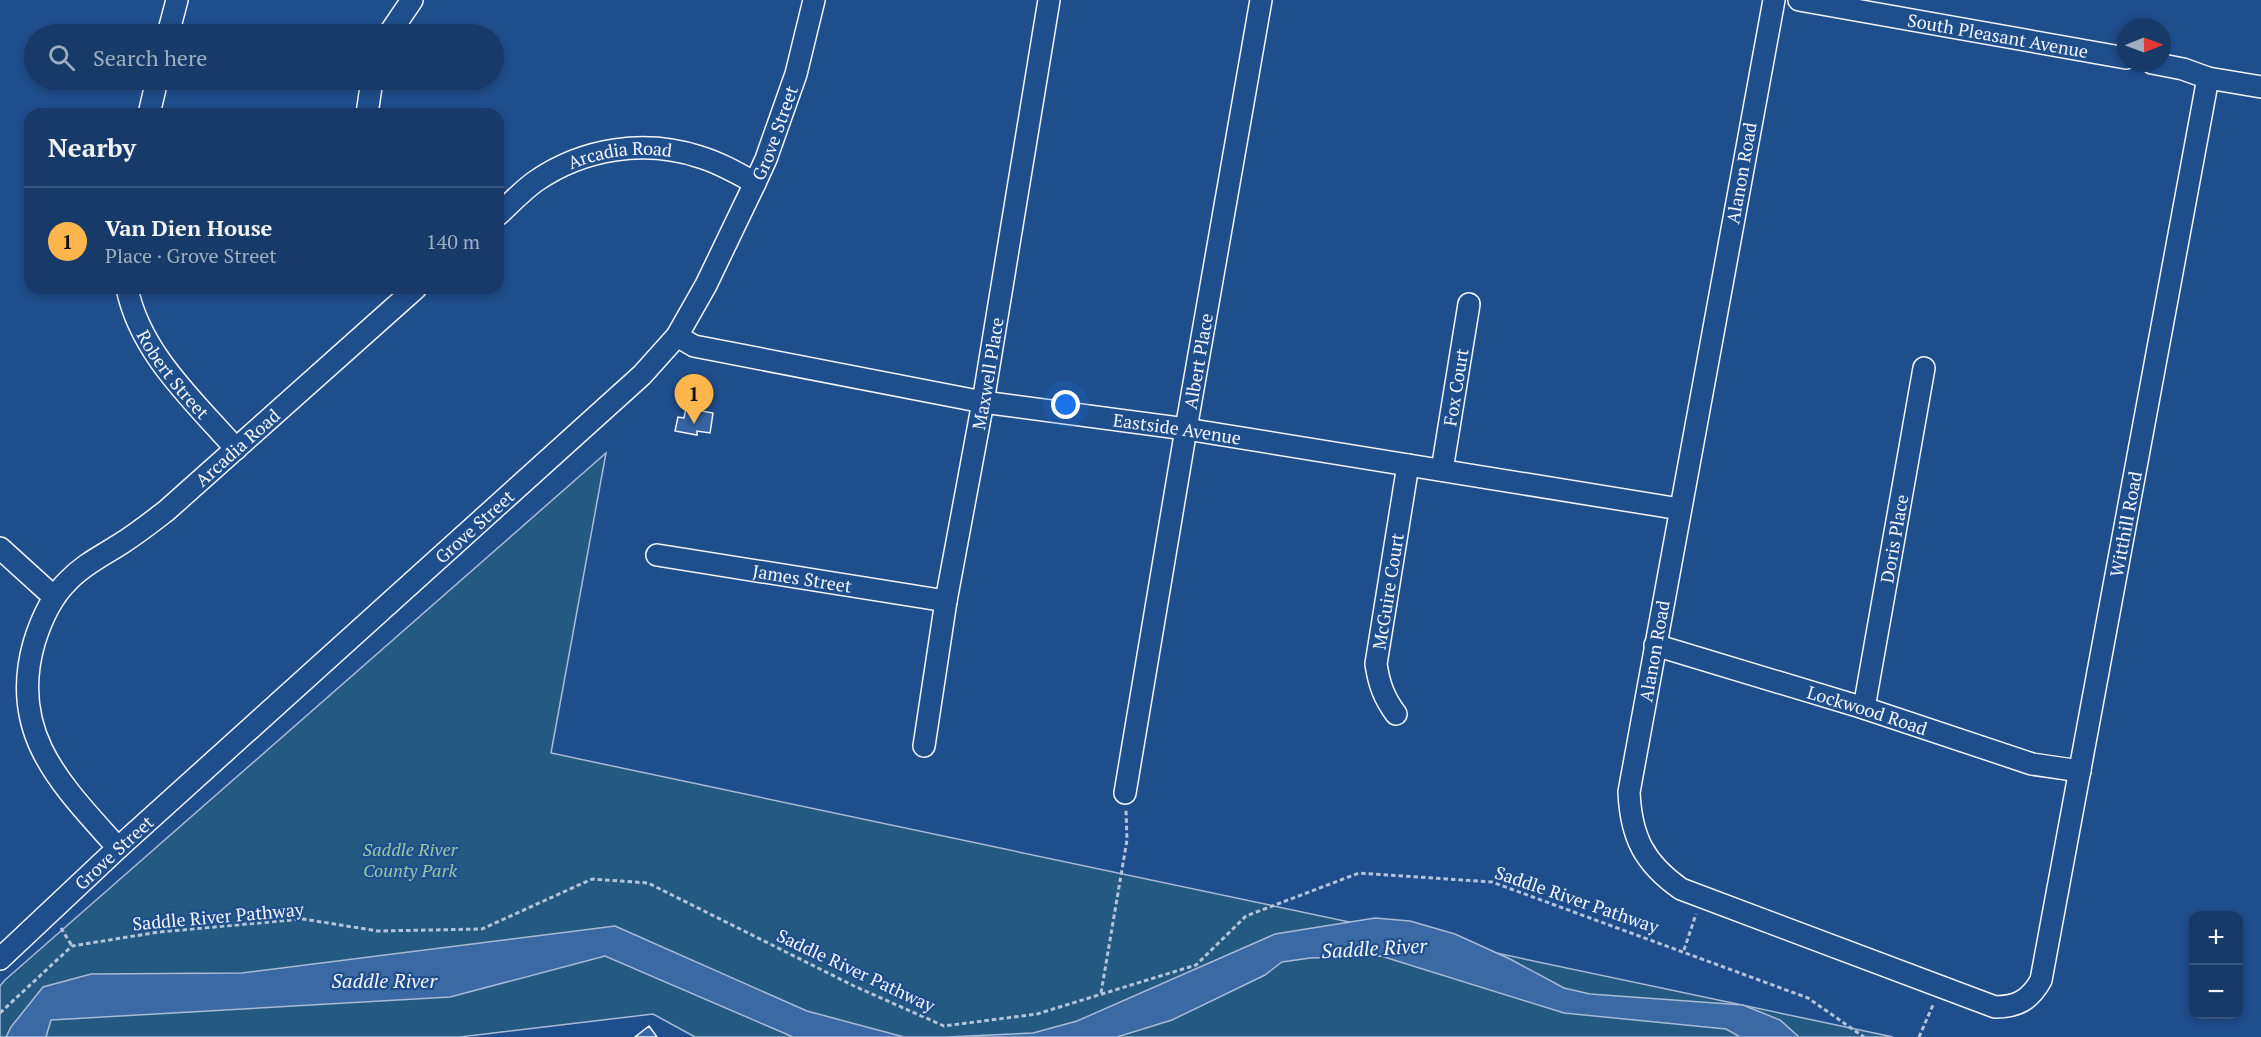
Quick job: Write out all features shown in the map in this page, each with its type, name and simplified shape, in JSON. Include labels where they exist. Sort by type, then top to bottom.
[{"type":"street","points":[[171,24],[177,0]]},
{"type":"street","points":[[396,24],[412,0]]},
{"type":"street","name":"Grove Street","points":[[0,959],[118,848],[633,382],[677,336],[706,285],[766,159],[796,74],[814,0]]},
{"type":"street","name":"Maxwell Place","points":[[924,746],[946,601],[983,402],[1049,0]]},
{"type":"street","name":"Albert Place","points":[[1125,794],[1260,0]]},
{"type":"street","name":"Alanon Road","points":[[1774,0],[1629,792],[1630,815],[1637,840],[1648,860],[1663,877],[1681,889],[1702,898],[1995,1007],[2009,1007],[2023,1003],[2034,993],[2043,972]]},
{"type":"street","name":"South Pleasant Avenue","points":[[1799,0],[2117,56]]},
{"type":"street","points":[[2171,67],[2208,78],[2261,87]]},
{"type":"street","name":"Witthill Road","points":[[2043,972],[2208,78]]},
{"type":"street","points":[[150,108],[155,90]]},
{"type":"street","points":[[368,108],[371,90]]},
{"type":"street","name":"Arcadia Road","points":[[504,210],[535,182],[560,166],[585,156],[614,149],[644,148],[699,156],[726,167],[755,183]]},
{"type":"street","name":"Robert Street","points":[[129,294],[138,322],[152,349],[168,371],[236,449]]},
{"type":"street","name":"Arcadia Road","points":[[118,848],[58,779],[45,758],[36,735],[27,686],[30,656],[39,627],[54,597],[82,568],[126,541],[166,511],[409,294]]},
{"type":"street","name":"Fox Court","points":[[1442,470],[1469,304]]},
{"type":"street","name":"Eastside Avenue","points":[[677,336],[694,346],[983,402],[1186,429],[1680,509]]},
{"type":"street","name":"Doris Place","points":[[1864,708],[1924,368]]},
{"type":"street","name":"McGuire Court","points":[[1396,714],[1382,691],[1376,664],[1408,465]]},
{"type":"street","points":[[0,548],[54,597]]},
{"type":"street","name":"James Street","points":[[657,555],[946,601]]},
{"type":"street","name":"Lockwood Road","points":[[1655,645],[1864,708],[2032,764],[2080,771]]},
{"type":"path","points":[[1101,994],[1127,840],[1125,794]]},
{"type":"path","name":"Saddle River Pathway","points":[[0,1013],[72,946],[159,932],[303,919],[378,931],[482,929],[592,879],[648,883],[854,986],[944,1026],[1037,1014],[1196,965],[1246,916],[1359,873],[1492,882],[1808,998],[1864,1037]]},
{"type":"path","points":[[1683,951],[1702,898]]},
{"type":"path","points":[[1919,1037],[1929,1018],[1940,986]]},
{"type":"green space","name":"Saddle River County Park","points":[[606,453],[551,753],[1893,1037],[695,1037],[653,1014],[460,1037],[0,1037],[0,986],[5,980]]},
{"type":"water","name":"Saddle River","points":[[1375,918],[1410,921],[1455,934],[1510,959],[1564,988],[1590,994],[1743,1005],[1780,1020],[1799,1037],[1740,1037],[1726,1029],[1564,1013],[1381,956],[1310,958],[1282,962],[1265,975],[1172,1020],[1117,1037],[947,1037],[1033,1033],[1077,1021],[1275,934]]},
{"type":"water","name":"Saddle River","points":[[615,926],[807,1011],[904,1037],[793,1037],[605,956],[450,997],[51,1020],[46,1037],[6,1037],[11,1027],[43,987],[91,974],[242,973]]},
{"type":"building","points":[[686,408],[713,413],[710,433],[697,431],[697,435],[675,431],[678,417],[684,418]]},
{"type":"building","points":[[649,1026],[657,1037],[635,1037]]},
{"type":"place","name":"Van Dien House","points":[[694,424]]}]
